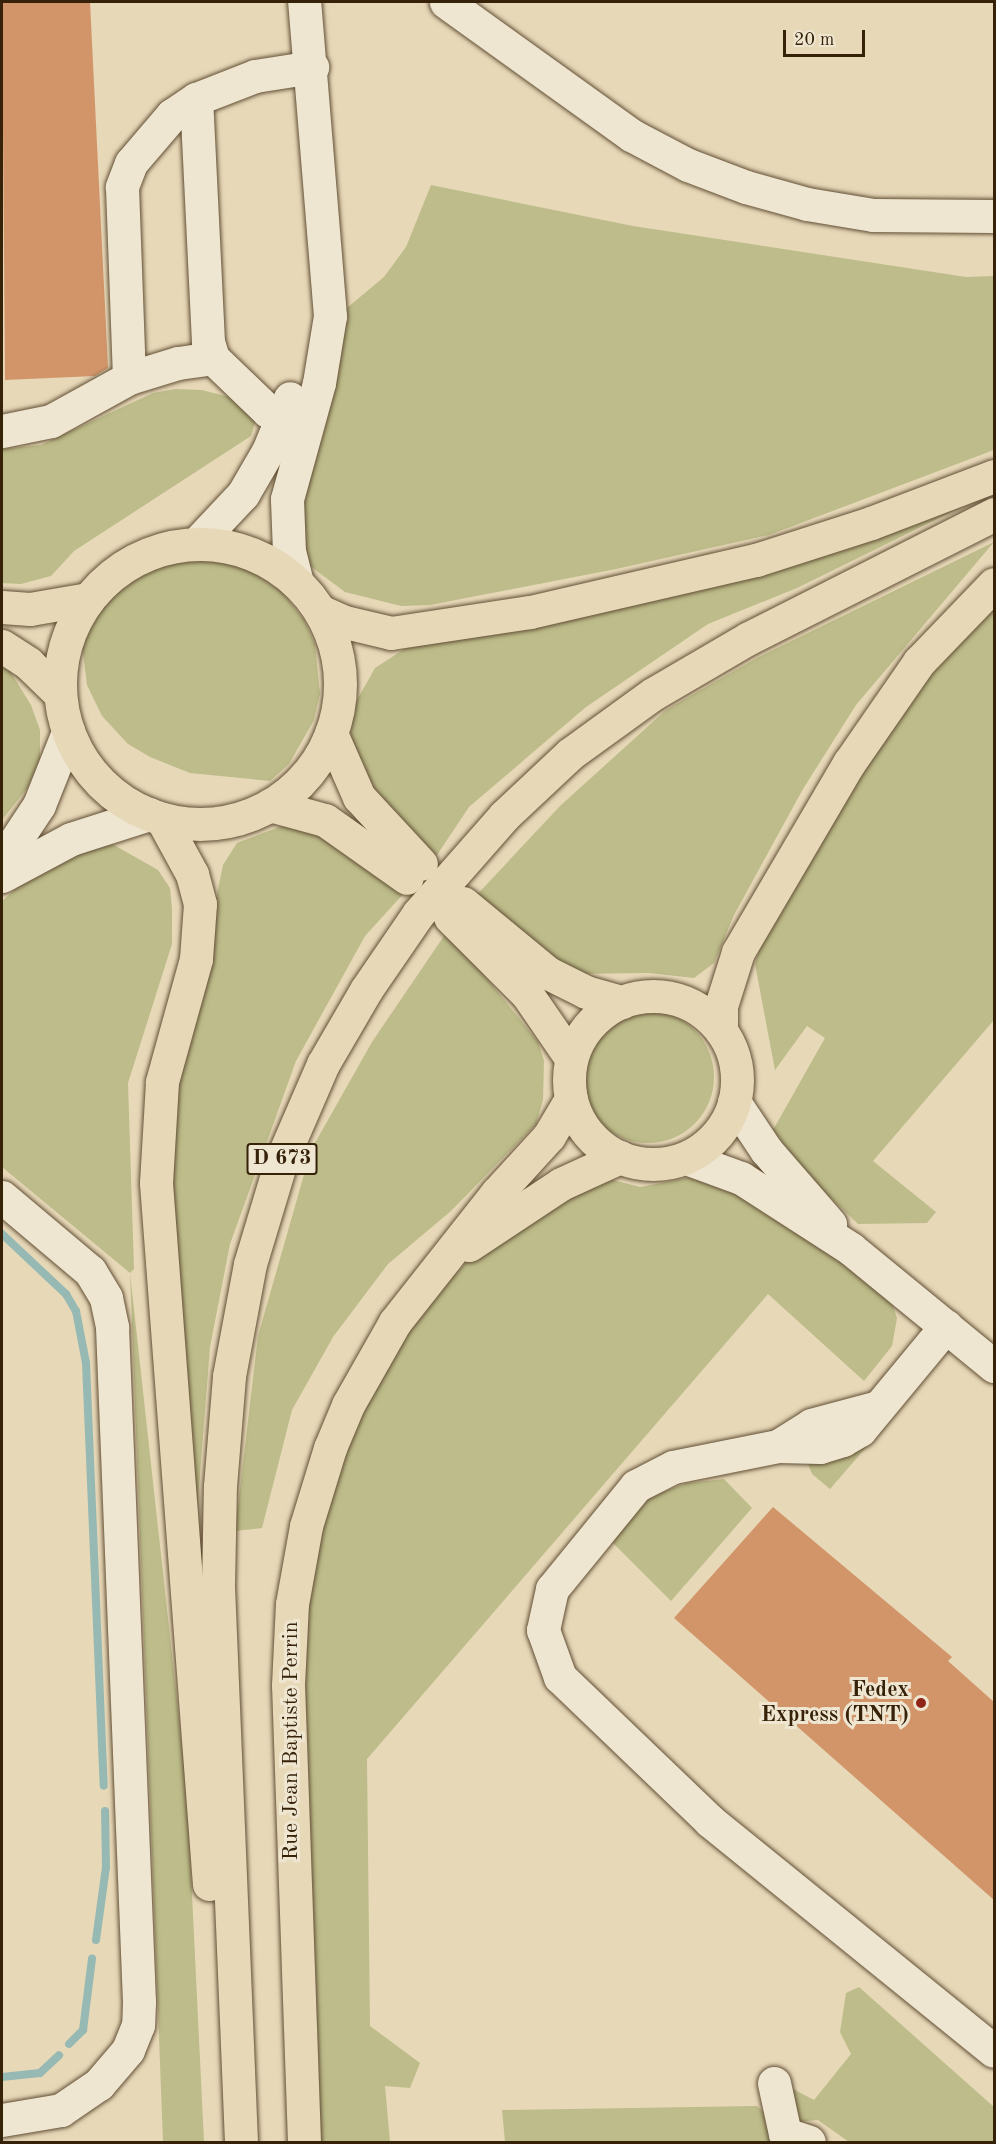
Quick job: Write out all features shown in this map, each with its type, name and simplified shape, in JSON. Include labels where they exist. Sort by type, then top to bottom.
[{"type":"main road","points":[[320,611],[345,622],[391,633],[530,612],[767,556],[871,524],[994,476]]},
{"type":"main road","name":"D 673","points":[[241,2142],[218,1586],[220,1486],[229,1376],[250,1264],[281,1161],[323,1064],[366,990],[418,914],[504,816],[570,754],[653,694],[749,638],[994,514]]},
{"type":"main road","points":[[196,544],[224,545],[251,553],[297,583],[320,611],[338,658],[338,709],[331,733],[307,774],[270,805],[218,823],[156,816],[123,801],[99,782],[81,758],[68,732],[59,693],[65,643],[88,599],[110,576],[135,559],[165,548],[196,544]]},
{"type":"main road","points":[[622,1002],[599,1015],[582,1034],[571,1058],[571,1099],[580,1124],[597,1143],[620,1157],[664,1164],[686,1158],[707,1144],[724,1125],[735,1102],[736,1068],[721,1030],[721,1006],[738,952],[849,763],[919,662],[994,584]]},
{"type":"main road","points":[[2,607],[30,609],[88,599]]},
{"type":"main road","points":[[2,646],[28,663],[59,693]]},
{"type":"main road","points":[[270,805],[325,820],[414,871],[359,797],[331,733]]},
{"type":"main road","points":[[156,816],[192,874],[200,904],[196,959],[162,1082],[156,1183],[216,1993],[241,2142]]},
{"type":"main road","points":[[571,1058],[527,994],[456,910],[548,973],[586,992],[622,1002],[666,997],[706,1014],[721,1030]]},
{"type":"main road","name":"Rue Jean Baptiste Perrin","points":[[304,2142],[288,1732],[292,1604],[315,1494],[348,1405],[395,1322],[497,1193],[549,1136],[571,1099]]},
{"type":"main road","name":"Rue Jean Baptiste Perrin","points":[[438,1268],[561,1184],[620,1157]]},
{"type":"street","points":[[297,583],[289,552],[287,499],[326,348],[330,316],[312,67],[304,2]]},
{"type":"street","points":[[446,2],[631,135],[688,165],[746,187],[862,213],[950,218],[994,216]]},
{"type":"street","points":[[129,378],[122,187],[131,163],[172,114],[196,99],[255,76],[312,67]]},
{"type":"street","points":[[196,99],[208,342],[213,358],[268,411],[284,418]]},
{"type":"street","points":[[196,544],[243,494],[284,418],[327,276]]},
{"type":"street","points":[[2,431],[51,421],[129,378],[178,363],[213,358]]},
{"type":"street","points":[[2,861],[39,805],[68,732]]},
{"type":"street","points":[[2,876],[71,839],[156,816]]},
{"type":"street","points":[[735,1102],[766,1150],[850,1249]]},
{"type":"street","points":[[686,1158],[741,1178],[850,1249],[994,1366]]},
{"type":"street","points":[[2,1197],[90,1271],[106,1298],[112,1327],[139,2002],[138,2025],[128,2050],[99,2085],[61,2110],[2,2120]]},
{"type":"street","points":[[946,1326],[874,1408],[860,1430],[843,1440],[820,1447],[778,1446],[673,1467],[636,1486],[552,1589],[544,1611],[547,1650],[560,1677],[710,1821],[994,2051]]},
{"type":"street","points":[[774,2083],[785,2134],[809,2142]]},
{"type":"shaded area","points":[[431,185],[633,226],[966,277],[994,276],[994,450],[769,535],[616,569],[430,605],[401,606],[345,592],[310,566],[301,533],[306,473],[341,358],[342,312],[384,277],[406,247]]},
{"type":"shaded area","points":[[175,389],[202,390],[260,405],[251,436],[74,551],[51,576],[21,584],[2,583],[2,449],[41,445],[153,393]]},
{"type":"shaded area","points":[[994,491],[797,588],[708,624],[586,707],[469,807],[433,861],[349,760],[353,707],[375,668],[406,648],[495,632]]},
{"type":"shaded area","points":[[994,542],[856,705],[803,789],[734,915],[714,963],[694,978],[649,973],[572,974],[473,899],[560,806],[666,710],[757,658]]},
{"type":"shaded area","points":[[180,559],[216,560],[251,571],[282,592],[304,620],[315,644],[320,694],[314,720],[289,764],[270,781],[190,773],[150,757],[128,744],[102,716],[87,685],[82,645],[91,618],[114,590],[144,570]]},
{"type":"shaded area","points":[[994,596],[994,1020],[873,1161],[936,1212],[927,1223],[858,1224],[806,1174],[773,1130],[825,1038],[807,1026],[775,1070],[755,964],[765,930],[866,753]]},
{"type":"shaded area","points":[[2,667],[10,671],[31,705],[40,730],[40,759],[28,787],[2,820]]},
{"type":"shaded area","points":[[290,823],[323,832],[406,891],[365,936],[296,1061],[230,1244],[210,1347],[196,1525],[187,1461],[169,1127],[223,865],[237,843]]},
{"type":"shaded area","points":[[88,845],[114,845],[158,870],[170,888],[172,944],[128,1083],[134,1269],[130,1273],[2,1167],[2,901],[29,877]]},
{"type":"shaded area","points":[[448,930],[538,1042],[544,1061],[543,1100],[536,1124],[451,1211],[388,1264],[333,1337],[292,1410],[262,1528],[235,1531],[258,1336],[311,1150],[372,1042]]},
{"type":"shaded area","points":[[648,1011],[673,1016],[695,1030],[709,1052],[714,1077],[709,1102],[695,1124],[673,1138],[648,1143],[623,1138],[601,1124],[587,1102],[582,1077],[587,1052],[601,1030],[623,1016]]},
{"type":"shaded area","points":[[693,1177],[741,1192],[890,1297],[897,1318],[892,1346],[864,1381],[768,1294],[367,1759],[370,2026],[420,2063],[410,2088],[385,2086],[390,2142],[317,2142],[300,1685],[307,1600],[327,1497],[371,1378],[423,1307],[480,1249],[529,1216],[609,1179],[640,1187]]},
{"type":"shaded area","points":[[130,1273],[187,1791],[204,2142],[163,2142]]},
{"type":"shaded area","points":[[869,1444],[830,1489],[812,1474],[808,1464]]},
{"type":"shaded area","points":[[724,1479],[752,1508],[671,1601],[611,1541],[651,1496],[688,1483]]},
{"type":"shaded area","points":[[859,1987],[994,2107],[994,2142],[849,2142],[818,2120],[796,2122],[791,2088],[814,2100],[851,2054],[840,2032],[846,1993]]},
{"type":"shaded area","points":[[757,2106],[767,2115],[775,2142],[505,2142],[502,2110]]},
{"type":"building","points":[[2,2],[90,2],[108,368],[95,376],[5,380]]},
{"type":"building","points":[[773,1507],[952,1657],[948,1661],[994,1702],[994,1900],[674,1618]]},
{"type":"waterway","points":[[2,1234],[66,1294],[76,1311],[86,1363],[104,1786]]},
{"type":"waterway","points":[[96,1940],[106,1867],[105,1811]]},
{"type":"waterway","points":[[69,2044],[83,2030],[92,1959]]},
{"type":"waterway","points":[[2,2077],[40,2073],[59,2055]]},
{"type":"place","name":"Fedex Express (TNT)","points":[[921,1703]]}]
